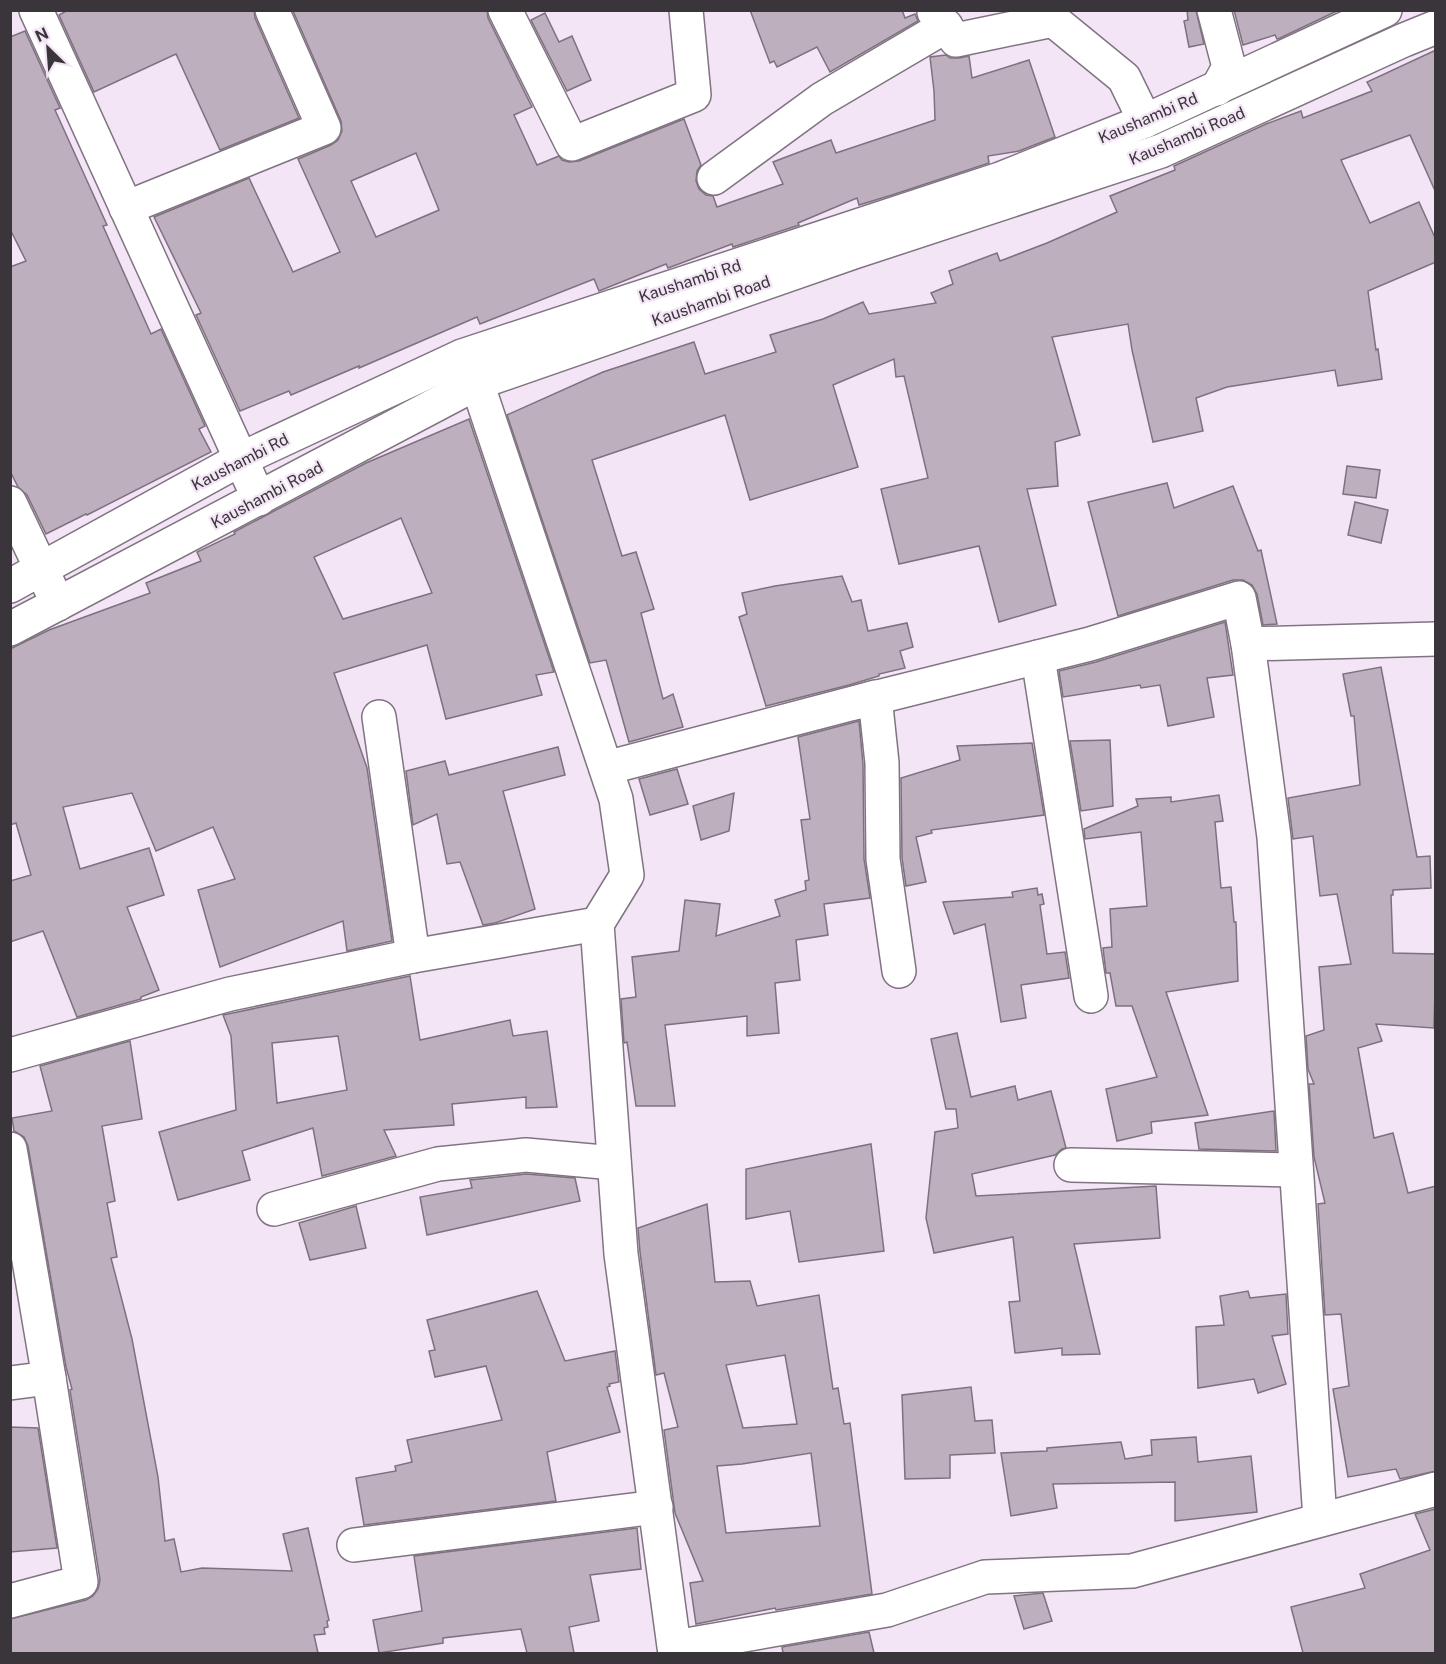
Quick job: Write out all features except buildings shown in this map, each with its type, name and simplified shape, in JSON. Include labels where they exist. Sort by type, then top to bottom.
[{"type":"street","points":[[36,10],[259,500]]},
{"type":"street","points":[[126,208],[324,129],[272,10]]},
{"type":"street","points":[[505,10],[572,144],[694,95],[686,10]]},
{"type":"street","points":[[1214,10],[1229,67],[1217,89]]},
{"type":"street","name":"Kaushambi Rd","points":[[10,586],[241,459],[462,356],[1000,179],[1146,121],[1385,10]]},
{"type":"street","points":[[714,178],[939,18],[956,40],[1053,20],[1124,78],[1146,121]]},
{"type":"street","name":"Kaushambi Road","points":[[10,630],[477,383],[843,256],[1161,151],[1436,27]]},
{"type":"street","points":[[477,383],[616,799],[627,874],[597,924],[621,1254],[675,1650],[887,1610],[985,1577],[1132,1571],[1436,1489]]},
{"type":"street","points":[[10,503],[58,604]]},
{"type":"street","points":[[606,768],[1090,644],[1239,598],[1248,644],[1274,837],[1320,1520]]},
{"type":"street","points":[[1248,644],[1436,639]]},
{"type":"street","points":[[1038,657],[1091,996]]},
{"type":"street","points":[[846,705],[875,697],[882,764],[883,859],[898,971]]},
{"type":"street","points":[[379,717],[413,956]]},
{"type":"street","points":[[10,1054],[230,994],[413,956],[597,924]]},
{"type":"street","points":[[10,1149],[15,1204],[49,1378],[81,1582],[10,1601]]},
{"type":"street","points":[[274,1209],[438,1164],[526,1155],[614,1163]]},
{"type":"street","points":[[1071,1165],[1296,1170]]},
{"type":"street","points":[[10,1383],[49,1378]]},
{"type":"street","points":[[354,1545],[656,1507]]}]
